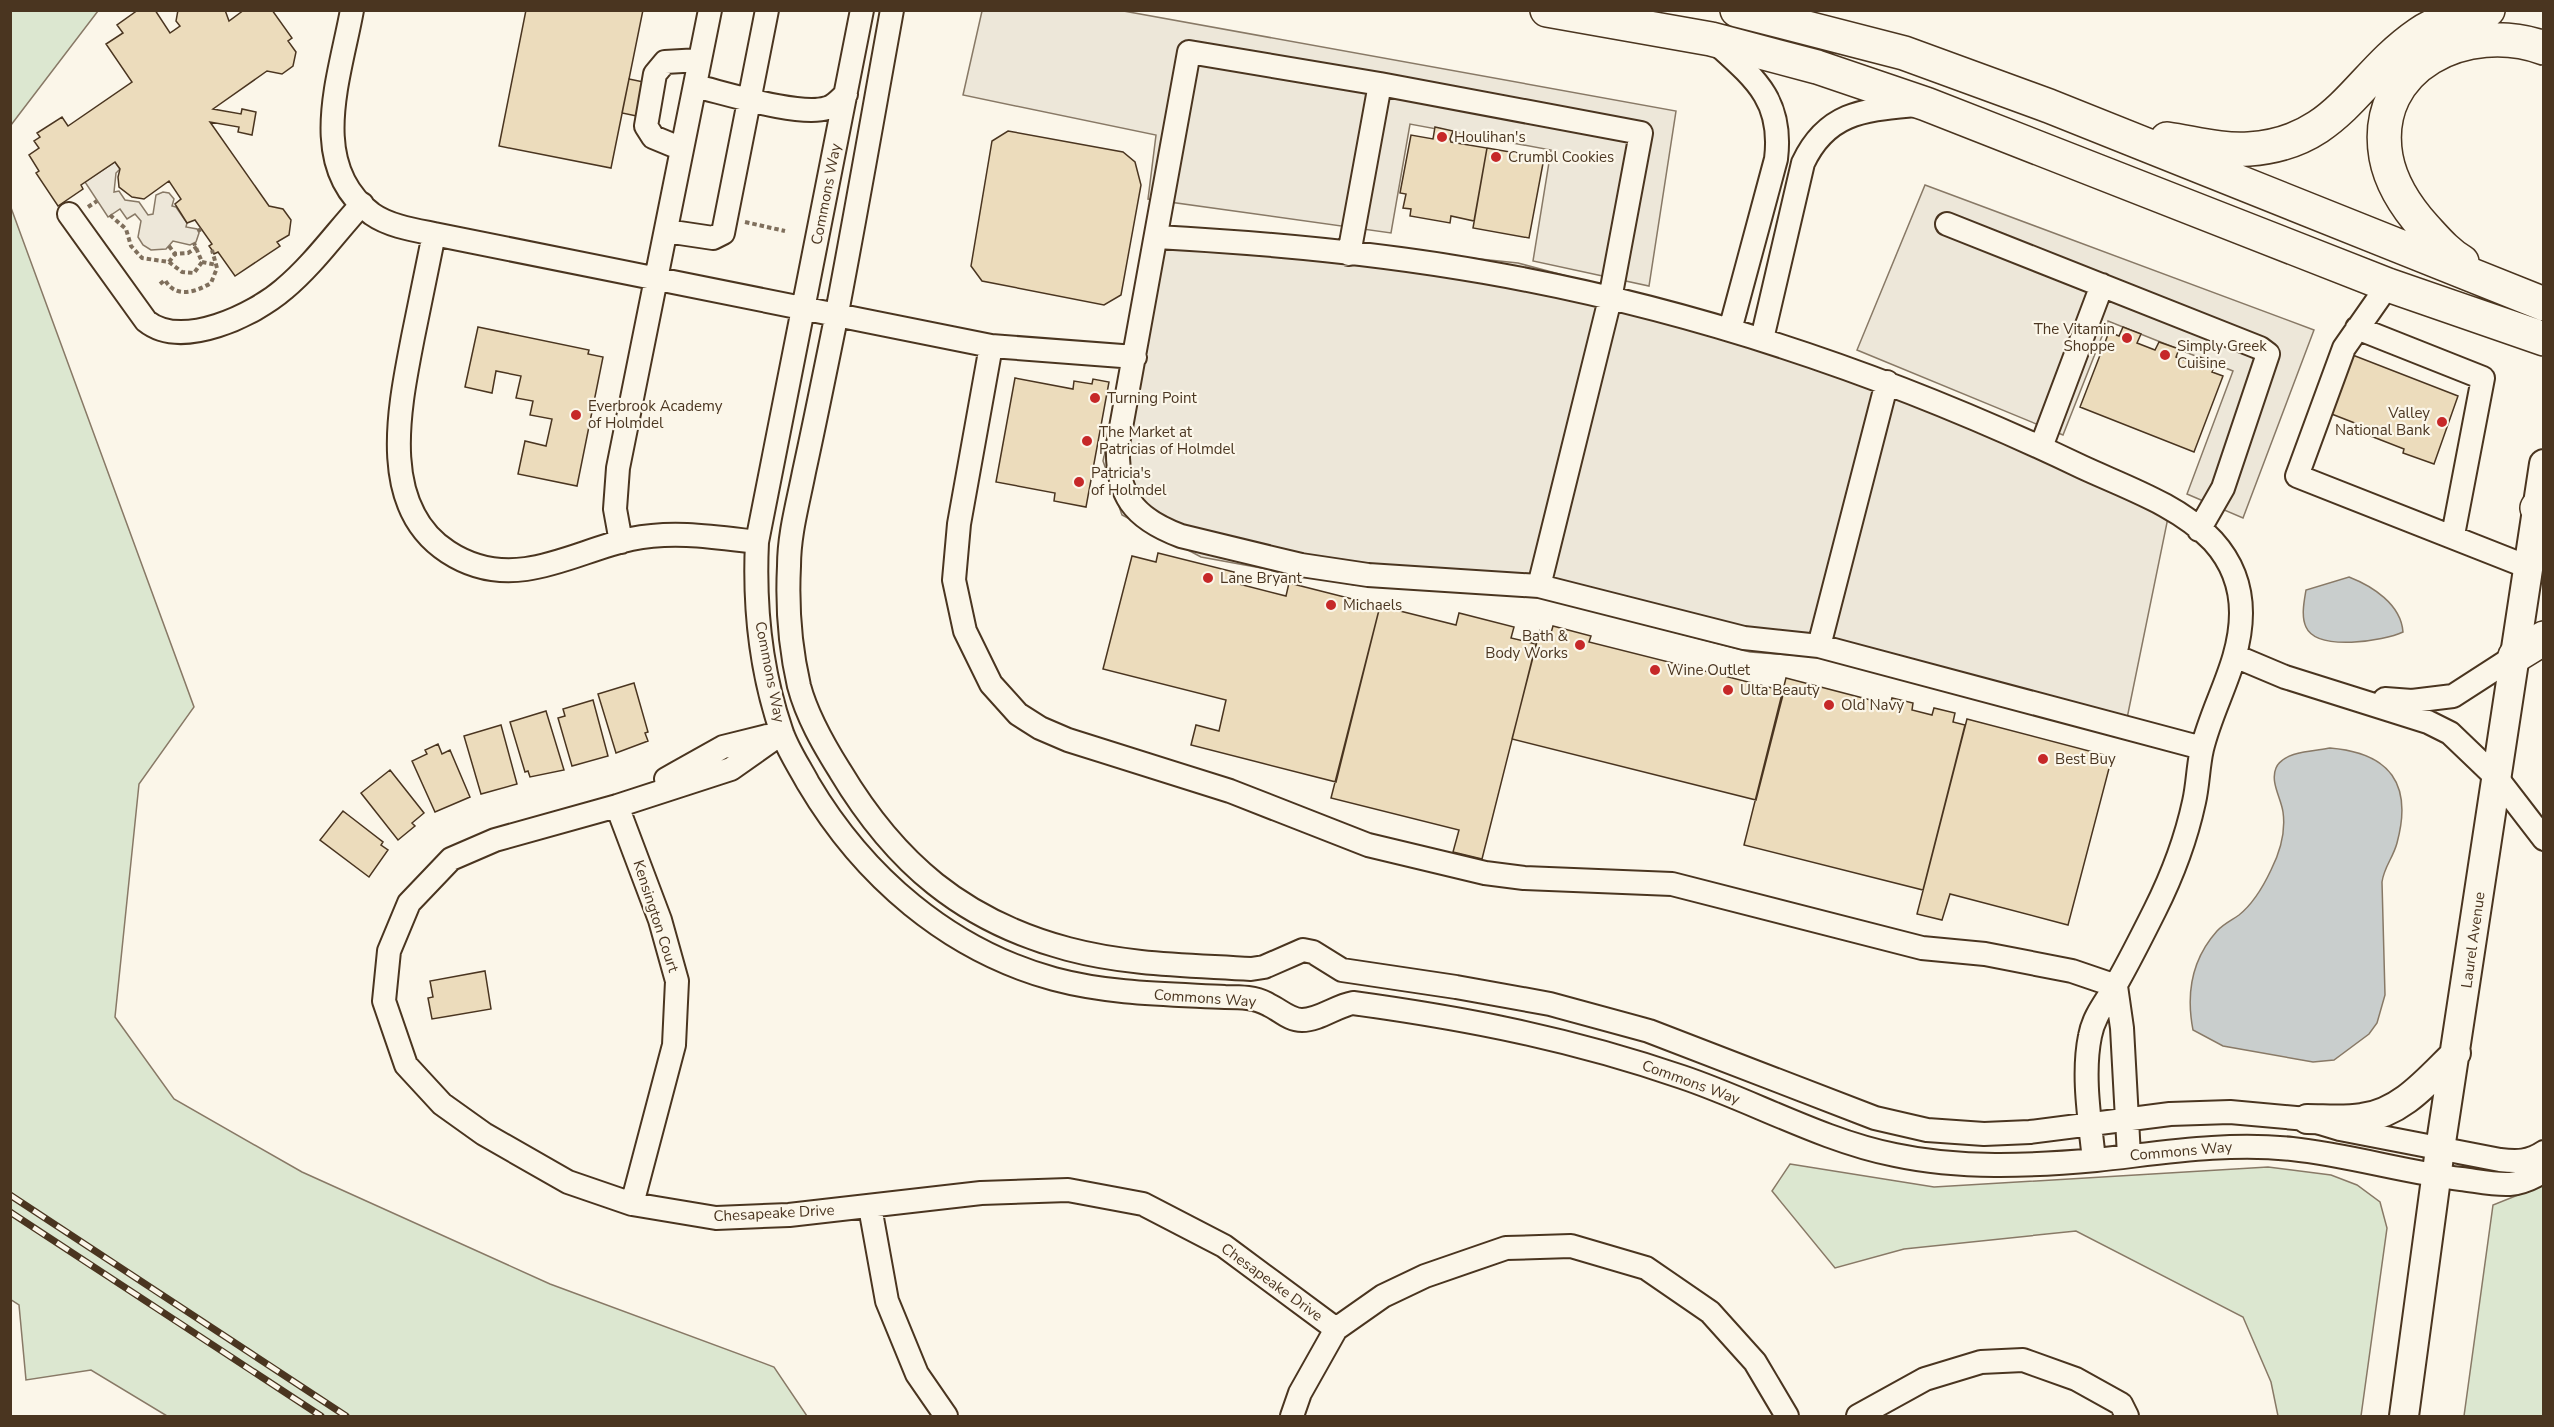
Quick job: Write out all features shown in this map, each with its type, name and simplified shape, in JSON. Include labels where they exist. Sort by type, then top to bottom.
[{"type":"highway","points":[[1547,10],[1711,39],[1817,67],[1926,104],[2388,285],[2544,339]]},
{"type":"highway","points":[[1737,10],[1904,53],[2049,106],[2544,304]]},
{"type":"highway","points":[[2049,106],[2148,136],[2235,150],[2278,145],[2306,135],[2331,120],[2397,52],[2420,34],[2450,20],[2488,10]]},
{"type":"highway","points":[[2496,284],[2449,254],[2415,216],[2391,176],[2386,155],[2385,130],[2391,106],[2403,83],[2420,64],[2435,53],[2455,44],[2487,38],[2516,40],[2544,48]]},
{"type":"highway","points":[[2515,656],[2544,638]]},
{"type":"main road","name":"Laurel Avenue","points":[[2404,1416],[2439,1162],[2528,567],[2540,514],[2544,464]]},
{"type":"main road","points":[[2307,1119],[2363,1118],[2381,1113],[2414,1094],[2456,1053]]},
{"type":"street","points":[[352,10],[331,134],[338,169],[362,204],[385,221],[434,234],[656,280],[991,346],[1135,357]]},
{"type":"street","points":[[621,542],[615,509],[615,482],[710,10]]},
{"type":"street","points":[[666,231],[713,238],[723,233],[767,10]]},
{"type":"street","name":"Commons Way","points":[[862,10],[757,542],[756,580],[766,670],[782,733],[822,806],[854,850],[905,902],[974,946],[1010,964],[1053,979],[1134,993],[1255,999],[1291,1018],[1302,1020],[1338,1005],[1353,1003],[1464,1019],[1589,1048],[1684,1077],[1858,1145],[1894,1155],[1984,1165],[2094,1160],[2206,1147],[2263,1146],[2439,1162]]},
{"type":"street","name":"Commons Way","points":[[892,10],[789,561],[788,596],[799,686],[811,720],[856,798],[879,831],[910,865],[943,891],[984,917],[1023,935],[1065,949],[1132,962],[1251,969],[1264,967],[1303,950],[1313,952],[1342,970],[1456,987],[1550,1005],[1649,1031],[1875,1118],[1902,1125],[1954,1134],[1984,1134],[2091,1125],[2170,1114],[2220,1112],[2307,1119],[2439,1162]]},
{"type":"street","points":[[1711,39],[1747,71],[1774,109],[1779,138],[1776,159],[1730,330]]},
{"type":"street","points":[[1539,586],[1610,299],[1641,133],[1380,84],[1189,52],[1118,444],[1117,468],[1120,487],[1144,517],[1162,529],[1181,536],[1301,565],[1384,577],[1539,586],[1744,638],[1819,646],[2202,748]]},
{"type":"street","points":[[682,149],[653,137],[646,126],[655,74],[665,62],[700,60]]},
{"type":"street","points":[[1349,254],[1380,84]]},
{"type":"street","points":[[695,87],[794,109],[811,110],[827,108],[846,94]]},
{"type":"street","points":[[1762,339],[1803,163],[1810,148],[1825,131],[1861,110],[1926,104]]},
{"type":"street","points":[[78,211],[146,321],[160,331],[183,333],[202,330],[242,315],[285,288],[362,204]]},
{"type":"street","points":[[1947,224],[2260,348],[2268,354],[2223,488],[2199,530]]},
{"type":"street","points":[[434,234],[398,423],[400,464],[407,495],[418,521],[430,537],[445,551],[469,564],[495,569],[537,567],[621,542],[660,535],[686,534],[757,542]]},
{"type":"street","points":[[1157,237],[1232,241],[1482,271],[1610,299],[1762,339],[1887,382],[2041,447],[2161,504],[2210,538],[2229,560],[2238,584],[2240,637],[2202,748],[2194,802],[2180,854],[2116,986],[2097,1013],[2090,1033],[2088,1051],[2094,1160]]},
{"type":"street","points":[[2041,447],[2102,285]]},
{"type":"street","points":[[2388,285],[2344,348],[2297,476],[2453,535],[2528,567]]},
{"type":"street","points":[[2357,328],[2483,378],[2453,535]]},
{"type":"street","points":[[991,346],[959,524],[954,580],[965,631],[991,684],[1018,714],[1040,728],[1068,740],[1230,791],[1368,845],[1485,873],[1524,878],[1672,884],[1922,948],[1985,954],[2072,971],[2116,986]]},
{"type":"street","points":[[1819,646],[1887,382]]},
{"type":"street","points":[[2337,693],[2412,701],[2453,696],[2515,656]]},
{"type":"street","points":[[2235,657],[2285,677],[2428,722],[2450,733],[2497,778],[2544,839]]},
{"type":"street","name":"Chesapeake Drive","points":[[811,720],[782,733],[723,747],[617,806],[495,840],[451,859],[409,903],[389,951],[384,1001],[406,1065],[442,1104],[484,1134],[568,1182],[632,1204],[716,1218],[789,1215],[981,1193],[1068,1190],[1143,1204],[1224,1246],[1336,1329]]},
{"type":"street","name":"Kensington Court","points":[[617,806],[660,920],[677,981],[674,1045],[632,1204]]},
{"type":"street","points":[[2116,986],[2122,1028],[2129,1156]]},
{"type":"street","points":[[2439,1162],[2517,1162],[2530,1160],[2544,1152]]},
{"type":"street","points":[[2439,1162],[2506,1184],[2531,1179],[2544,1171]]},
{"type":"street","points":[[870,1207],[886,1301],[917,1374],[946,1416]]},
{"type":"street","points":[[1292,1416],[1300,1393],[1336,1329],[1383,1296],[1425,1276],[1506,1248],[1570,1246],[1646,1268],[1710,1312],[1755,1362],[1787,1416]]},
{"type":"street","points":[[1858,1416],[1925,1379],[1981,1362],[2023,1360],[2076,1379],[2121,1404],[2127,1416]]},
{"type":"path","points":[[78,211],[97,201]]},
{"type":"path","points":[[110,215],[126,230],[132,249],[142,258],[169,261],[182,272],[190,274],[198,270],[202,262],[195,245],[188,253],[175,254],[169,261]]},
{"type":"path","points":[[738,221],[785,231]]},
{"type":"path","points":[[169,246],[175,254]]},
{"type":"path","points":[[160,284],[165,280],[170,290],[178,293],[206,286],[214,280],[217,265],[212,250]]},
{"type":"path","points":[[202,262],[217,265]]},
{"type":"green space","points":[[10,11],[98,11],[11,125]]},
{"type":"green space","points":[[10,205],[194,707],[139,784],[115,1017],[174,1099],[302,1172],[550,1284],[774,1367],[807,1416],[167,1416],[91,1370],[26,1380],[19,1305],[10,1299]]},
{"type":"green space","points":[[1790,1164],[1934,1187],[2268,1167],[2331,1175],[2357,1185],[2380,1202],[2387,1228],[2361,1416],[2278,1416],[2271,1382],[2243,1317],[2076,1231],[1904,1249],[1835,1268],[1772,1191]]},
{"type":"green space","points":[[2543,1185],[2543,1416],[2464,1416],[2493,1205]]},
{"type":"shaded area","points":[[1118,10],[1676,111],[1649,286],[1533,261],[1551,150],[1410,124],[1391,233],[1148,199],[1156,135],[963,95],[982,11]]},
{"type":"shaded area","points":[[115,162],[120,169],[116,173],[114,192],[119,191],[125,200],[139,202],[148,215],[153,214],[156,195],[163,192],[169,193],[174,199],[172,206],[176,207],[187,223],[186,227],[197,229],[199,233],[196,242],[190,245],[173,241],[166,249],[151,250],[143,245],[138,237],[141,221],[135,214],[127,219],[120,209],[108,217],[85,182]]},
{"type":"shaded area","points":[[1925,185],[2314,330],[2243,518],[2187,494],[2233,371],[2108,321],[2063,435],[1857,350]]},
{"type":"shaded area","points":[[1149,224],[1518,263],[1723,318],[2172,498],[2123,738],[1816,657],[1750,652],[1535,596],[1355,585],[1201,557],[1122,515],[1103,461]]},
{"type":"shaded area","points":[[2349,577],[2367,585],[2384,597],[2397,613],[2403,632],[2381,639],[2352,642],[2323,640],[2313,635],[2306,627],[2304,618],[2306,590]]},
{"type":"shaded area","points":[[2330,748],[2351,751],[2382,765],[2392,775],[2399,788],[2402,804],[2397,843],[2382,882],[2385,995],[2377,1023],[2369,1034],[2334,1060],[2313,1062],[2223,1046],[2193,1030],[2190,1003],[2197,965],[2217,931],[2239,915],[2254,900],[2265,883],[2277,856],[2282,842],[2284,820],[2274,779],[2276,768],[2280,762],[2292,755]]},
{"type":"building","points":[[138,10],[155,10],[170,33],[180,26],[176,21],[178,10],[225,10],[229,21],[244,10],[272,10],[292,38],[288,41],[296,52],[293,66],[282,74],[267,71],[213,109],[241,114],[242,109],[256,112],[252,135],[238,132],[239,127],[210,122],[269,206],[283,209],[291,220],[289,235],[277,242],[280,246],[235,276],[218,252],[214,254],[209,246],[212,244],[195,220],[187,223],[175,204],[181,199],[169,181],[144,199],[132,197],[119,187],[120,169],[115,162],[81,185],[83,189],[58,206],[36,173],[39,171],[29,155],[39,148],[34,141],[40,137],[37,133],[62,117],[68,126],[132,82],[106,44],[123,33],[117,25]]},
{"type":"building","points":[[526,10],[643,10],[611,168],[499,146]]},
{"type":"building","points":[[629,79],[663,86],[656,120],[622,113]]},
{"type":"building","points":[[1435,127],[1453,131],[1451,142],[1487,148],[1474,221],[1451,216],[1450,223],[1410,216],[1411,209],[1403,208],[1406,194],[1400,193],[1411,135],[1433,139]]},
{"type":"building","points":[[1008,131],[1123,152],[1135,162],[1141,185],[1121,295],[1104,305],[982,281],[971,266],[992,141]]},
{"type":"building","points":[[1487,148],[1544,158],[1529,238],[1473,228]]},
{"type":"building","points":[[478,327],[589,350],[588,354],[603,357],[577,486],[518,474],[525,441],[546,446],[552,419],[530,415],[533,401],[516,398],[521,376],[496,371],[492,393],[465,387]]},
{"type":"building","points":[[2123,327],[2141,334],[2137,343],[2155,350],[2159,342],[2179,349],[2176,357],[2194,364],[2197,356],[2216,363],[2212,372],[2223,376],[2194,452],[2080,407],[2109,332],[2119,336]]},
{"type":"building","points":[[2350,354],[2458,396],[2434,464],[2403,453],[2404,449],[2363,433],[2365,427],[2329,413]]},
{"type":"building","points":[[1015,378],[1073,389],[1074,381],[1092,384],[1093,379],[1109,382],[1086,507],[1054,501],[1055,493],[996,482]]},
{"type":"building","points":[[1158,553],[1234,572],[1231,582],[1286,596],[1289,583],[1380,606],[1336,782],[1191,745],[1196,725],[1219,731],[1226,700],[1103,669],[1132,556],[1156,562]]},
{"type":"building","points":[[1380,606],[1456,625],[1459,613],[1514,627],[1511,638],[1536,644],[1482,859],[1453,852],[1459,830],[1331,798]]},
{"type":"building","points":[[1553,626],[1591,636],[1589,642],[1784,691],[1756,800],[1512,739],[1540,630],[1551,633]]},
{"type":"building","points":[[1786,678],[1890,705],[1892,698],[1913,703],[1912,710],[1932,715],[1934,708],[1955,713],[1953,722],[1965,725],[1923,890],[1744,845]]},
{"type":"building","points":[[634,683],[648,732],[645,733],[648,741],[616,753],[598,694]]},
{"type":"building","points":[[593,700],[608,756],[572,766],[558,718],[565,716],[563,709]]},
{"type":"building","points":[[546,711],[564,770],[530,777],[528,771],[525,772],[510,722]]},
{"type":"building","points":[[1967,719],[2112,757],[2068,925],[1950,894],[1942,920],[1917,914]]},
{"type":"building","points":[[501,725],[517,784],[481,794],[464,736]]},
{"type":"building","points":[[438,744],[442,754],[450,750],[470,797],[435,812],[412,761],[427,754],[425,750]]},
{"type":"building","points":[[390,770],[424,813],[412,823],[415,826],[398,840],[361,793]]},
{"type":"building","points":[[343,811],[383,842],[381,845],[388,850],[369,877],[320,840]]},
{"type":"building","points":[[485,971],[491,1009],[432,1019],[428,998],[433,997],[430,981]]},
{"type":"railway","points":[[10,1195],[346,1416]]},
{"type":"railway","points":[[10,1212],[321,1416]]},
{"type":"place","name":"Houlihan's","points":[[1442,137]]},
{"type":"place","name":"Crumbl Cookies","points":[[1496,157]]},
{"type":"place","name":"The Vitamin Shoppe","points":[[2127,338]]},
{"type":"place","name":"Simply Greek Cuisine","points":[[2165,355]]},
{"type":"place","name":"Turning Point","points":[[1095,398]]},
{"type":"place","name":"Everbrook Academy of Holmdel","points":[[576,415]]},
{"type":"place","name":"Valley National Bank","points":[[2442,422]]},
{"type":"place","name":"The Market at Patricias of Holmdel","points":[[1087,441]]},
{"type":"place","name":"Patricia's of Holmdel","points":[[1079,482]]},
{"type":"place","name":"Lane Bryant","points":[[1208,578]]},
{"type":"place","name":"Michaels","points":[[1331,605]]},
{"type":"place","name":"Bath & Body Works","points":[[1580,645]]},
{"type":"place","name":"Wine Outlet","points":[[1655,670]]},
{"type":"place","name":"Ulta Beauty","points":[[1728,690]]},
{"type":"place","name":"Old Navy","points":[[1829,705]]},
{"type":"place","name":"Best Buy","points":[[2043,759]]}]
